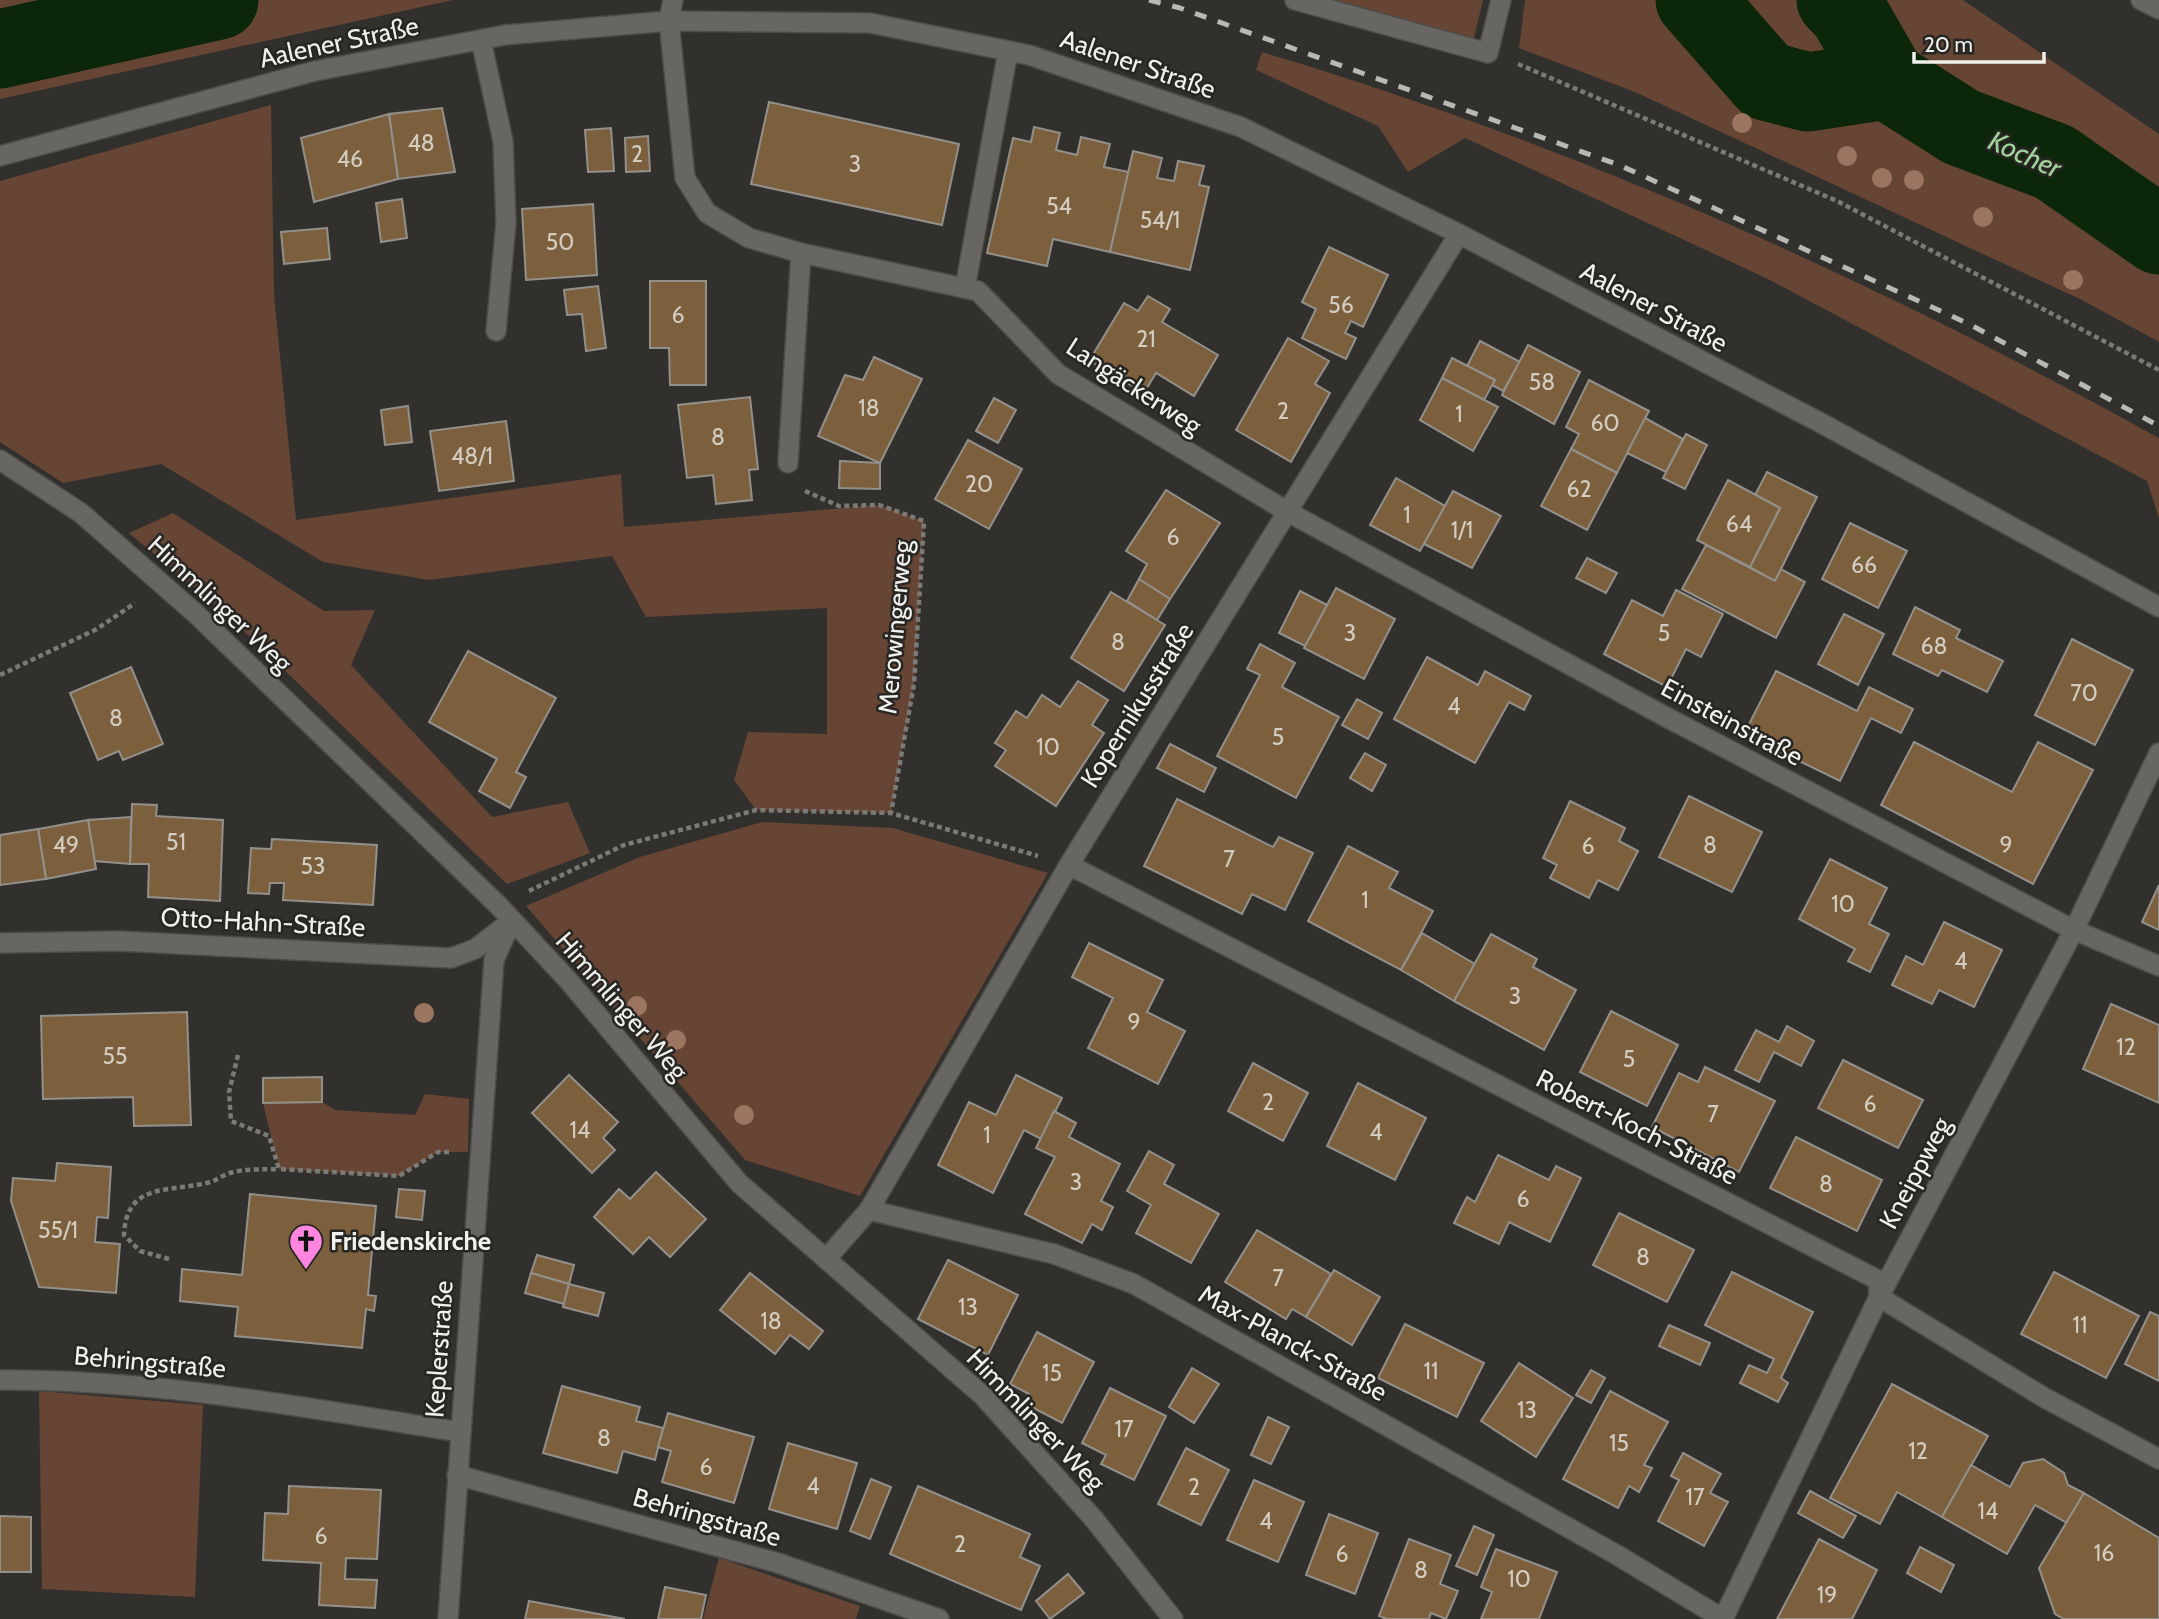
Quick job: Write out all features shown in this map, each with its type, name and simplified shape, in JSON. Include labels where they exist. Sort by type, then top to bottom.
[{"type":"street","name":"Langäckerweg","points":[[673,0],[669,21],[685,178],[707,213],[749,238],[801,253],[978,291],[1058,374],[1288,512]]},
{"type":"street","points":[[1295,0],[1488,53],[1501,4]]},
{"type":"street","points":[[2141,0],[2159,9]]},
{"type":"street","name":"Aalener Straße","points":[[0,156],[315,71],[481,40],[669,21],[870,23],[1008,51],[1241,127],[1459,234],[1886,458],[2159,607]]},
{"type":"street","points":[[481,40],[503,141],[506,222],[496,331]]},
{"type":"street","points":[[965,288],[1008,51]]},
{"type":"street","name":"Kopernikusstraße","points":[[869,1210],[1069,865],[1459,234]]},
{"type":"street","points":[[788,463],[801,253]]},
{"type":"street","name":"Himmlinger Weg","points":[[0,460],[81,513],[162,584],[498,905],[739,1183],[982,1395],[1093,1518],[1158,1611],[1173,1619]]},
{"type":"street","name":"Einsteinstraße","points":[[1288,512],[1666,717],[2074,930],[2159,966]]},
{"type":"street","name":"Kneippweg","points":[[1723,1619],[1879,1297],[2074,930],[2159,753]]},
{"type":"street","name":"Robert-Koch-Straße","points":[[1069,865],[1878,1280],[1879,1297],[2045,1398],[2159,1459]]},
{"type":"street","name":"Otto-Hahn-Straße","points":[[0,943],[120,941],[451,958],[475,949],[512,920]]},
{"type":"street","name":"Keplerstraße","points":[[448,1619],[494,960],[512,920]]},
{"type":"street","points":[[825,1259],[869,1210]]},
{"type":"street","name":"Max-Planck-Straße","points":[[869,1210],[1054,1254],[1134,1284],[1617,1555],[1723,1619]]},
{"type":"street","name":"Behringstraße","points":[[0,1380],[56,1380],[221,1394],[460,1432]]},
{"type":"street","name":"Behringstraße","points":[[457,1475],[778,1563],[939,1619]]},
{"type":"path","points":[[1488,53],[1837,201],[2159,370]]},
{"type":"path","name":"Merowingerweg","points":[[788,463],[792,486],[839,506],[879,505],[923,521],[914,684],[891,813]]},
{"type":"path","points":[[0,675],[97,629],[162,584]]},
{"type":"path","points":[[498,905],[624,845],[756,810],[891,813],[1069,865]]},
{"type":"path","points":[[238,1055],[229,1092],[231,1121],[270,1136],[279,1169]]},
{"type":"path","points":[[169,1258],[140,1251],[124,1235],[125,1219],[135,1203],[157,1189],[210,1182],[233,1172],[279,1169],[399,1176],[438,1152],[480,1152]]},
{"type":"shaded area","points":[[0,0],[453,0],[0,99]]},
{"type":"shaded area","points":[[1316,0],[1483,0],[1473,42]]},
{"type":"shaded area","points":[[1525,0],[1963,0],[2159,134],[2159,342],[2084,301],[1635,92],[1519,48]]},
{"type":"shaded area","points":[[1262,52],[1494,129],[1608,173],[1832,271],[2051,380],[2159,438],[2159,518],[2147,481],[1768,279],[1465,138],[1408,172],[1378,126],[1256,70]]},
{"type":"shaded area","points":[[271,105],[274,295],[296,520],[621,474],[624,527],[879,505],[924,521],[914,684],[891,813],[756,810],[734,780],[748,732],[827,734],[827,608],[646,617],[612,556],[429,580],[323,562],[161,464],[63,483],[0,442],[0,181]]},
{"type":"shaded area","points":[[173,513],[324,611],[375,610],[351,665],[492,817],[568,802],[590,853],[507,884],[227,615],[129,533]]},
{"type":"shaded area","points":[[762,822],[893,828],[1048,873],[860,1196],[745,1160],[526,906],[640,857]]},
{"type":"shaded area","points":[[425,1094],[469,1099],[468,1152],[438,1152],[399,1176],[279,1169],[263,1103],[322,1102],[335,1110],[415,1115]]},
{"type":"shaded area","points":[[39,1391],[203,1405],[195,1597],[42,1589]]},
{"type":"shaded area","points":[[719,1558],[860,1606],[856,1619],[703,1619]]},
{"type":"building","points":[[769,102],[959,144],[942,225],[751,184]]},
{"type":"building","points":[[442,108],[455,172],[398,179],[389,114]]},
{"type":"building","points":[[389,114],[398,179],[314,202],[301,138]]},
{"type":"building","points":[[1034,127],[1060,133],[1056,150],[1077,155],[1081,137],[1110,144],[1104,167],[1129,172],[1110,252],[1053,239],[1047,266],[987,253],[1013,138],[1031,142]]},
{"type":"building","points":[[611,128],[614,171],[588,172],[585,130]]},
{"type":"building","points":[[648,136],[650,171],[626,172],[625,138]]},
{"type":"building","points":[[1133,151],[1162,158],[1157,178],[1174,181],[1178,161],[1204,166],[1199,185],[1209,187],[1190,270],[1110,252]]},
{"type":"building","points":[[402,199],[407,238],[381,242],[376,203]]},
{"type":"building","points":[[593,204],[597,275],[526,280],[522,209]]},
{"type":"building","points":[[327,228],[330,259],[284,264],[281,232]]},
{"type":"building","points":[[1329,247],[1388,275],[1363,327],[1351,321],[1345,333],[1356,338],[1346,359],[1302,338],[1316,309],[1302,302]]},
{"type":"building","points":[[650,281],[706,281],[706,385],[670,385],[669,348],[650,348]]},
{"type":"building","points":[[598,286],[606,348],[586,351],[582,314],[567,315],[564,290]]},
{"type":"building","points":[[1148,296],[1170,309],[1162,322],[1218,355],[1194,396],[1156,373],[1144,393],[1089,361],[1124,303],[1138,311]]},
{"type":"building","points":[[1288,338],[1329,361],[1315,384],[1330,393],[1291,462],[1236,430]]},
{"type":"building","points":[[1480,341],[1520,362],[1503,391],[1492,385],[1495,380],[1467,366]]},
{"type":"building","points":[[1528,345],[1580,372],[1554,424],[1502,395]]},
{"type":"building","points":[[874,357],[922,379],[880,463],[818,436],[845,375],[863,380]]},
{"type":"building","points":[[1452,358],[1495,380],[1484,400],[1442,378]]},
{"type":"building","points":[[1442,378],[1498,407],[1473,451],[1420,420]]},
{"type":"building","points":[[1589,380],[1649,411],[1617,473],[1571,449],[1579,434],[1566,427]]},
{"type":"building","points":[[750,397],[758,469],[749,470],[752,500],[716,504],[713,475],[687,478],[678,405]]},
{"type":"building","points":[[994,398],[1016,410],[998,443],[976,431]]},
{"type":"building","points":[[408,406],[412,442],[385,445],[381,410]]},
{"type":"building","points":[[1645,418],[1683,439],[1666,472],[1627,453]]},
{"type":"building","points":[[506,421],[514,481],[439,491],[430,431]]},
{"type":"building","points":[[1686,434],[1707,445],[1685,489],[1663,478]]},
{"type":"building","points":[[968,440],[1022,469],[989,529],[935,499]]},
{"type":"building","points":[[1571,449],[1617,473],[1587,530],[1541,506]]},
{"type":"building","points":[[840,461],[880,463],[880,489],[839,488]]},
{"type":"building","points":[[1767,472],[1817,497],[1775,581],[1750,567],[1780,508],[1755,495]]},
{"type":"building","points":[[1396,478],[1445,506],[1420,551],[1370,525]]},
{"type":"building","points":[[1728,480],[1780,508],[1750,567],[1697,540]]},
{"type":"building","points":[[1166,490],[1220,523],[1170,599],[1139,579],[1147,564],[1126,551]]},
{"type":"building","points":[[1453,491],[1501,516],[1472,568],[1424,544]]},
{"type":"building","points":[[1850,523],[1907,551],[1878,608],[1822,579]]},
{"type":"building","points":[[1706,545],[1775,581],[1781,569],[1805,582],[1776,638],[1682,589]]},
{"type":"building","points":[[1587,558],[1617,573],[1606,593],[1576,578]]},
{"type":"building","points":[[1139,579],[1170,599],[1157,620],[1127,601]]},
{"type":"building","points":[[1336,588],[1395,619],[1364,679],[1304,648]]},
{"type":"building","points":[[1676,590],[1723,614],[1701,657],[1686,649],[1667,687],[1604,654],[1632,600],[1663,616]]},
{"type":"building","points":[[1300,591],[1327,605],[1305,646],[1279,633]]},
{"type":"building","points":[[1111,592],[1165,625],[1124,691],[1071,658]]},
{"type":"building","points":[[1915,607],[1960,630],[1956,638],[2003,661],[1987,692],[1942,670],[1938,676],[1893,654]]},
{"type":"building","points":[[1844,614],[1884,634],[1858,685],[1818,664]]},
{"type":"building","points":[[2072,639],[2133,670],[2095,745],[2035,715]]},
{"type":"building","points":[[1260,644],[1295,663],[1282,687],[1339,717],[1296,798],[1217,756],[1260,675],[1247,669]]},
{"type":"building","points":[[468,651],[556,698],[516,772],[526,777],[510,808],[479,791],[497,759],[429,722]]},
{"type":"building","points":[[1427,657],[1478,685],[1485,671],[1531,696],[1524,710],[1509,702],[1475,763],[1394,719]]},
{"type":"building","points":[[131,667],[163,744],[123,760],[119,751],[98,760],[70,693]]},
{"type":"building","points":[[1776,671],[1857,711],[1869,687],[1913,709],[1901,733],[1871,718],[1840,781],[1744,734]]},
{"type":"building","points":[[1078,681],[1108,700],[1092,725],[1104,733],[1056,806],[995,766],[1006,750],[995,743],[1016,711],[1027,718],[1042,695],[1060,707]]},
{"type":"building","points":[[1357,699],[1382,713],[1368,739],[1342,725]]},
{"type":"building","points":[[1914,742],[2012,792],[2038,742],[2093,770],[2033,884],[1881,805]]},
{"type":"building","points":[[1170,744],[1216,768],[1204,792],[1157,768]]},
{"type":"building","points":[[1365,753],[1386,765],[1372,791],[1350,778]]},
{"type":"building","points":[[1689,796],[1762,832],[1732,892],[1659,857]]},
{"type":"building","points":[[1177,799],[1273,847],[1279,837],[1313,853],[1285,910],[1252,894],[1242,914],[1144,866]]},
{"type":"building","points":[[1570,801],[1625,828],[1619,841],[1638,851],[1618,890],[1598,880],[1589,898],[1550,878],[1557,865],[1543,858]]},
{"type":"building","points":[[132,804],[157,805],[156,816],[223,820],[220,901],[148,897],[149,864],[130,864]]},
{"type":"building","points":[[131,817],[130,864],[94,861],[88,820]]},
{"type":"building","points":[[88,820],[96,869],[46,879],[38,829]]},
{"type":"building","points":[[38,829],[46,879],[0,885],[0,835]]},
{"type":"building","points":[[272,839],[377,845],[373,905],[283,900],[284,883],[270,883],[269,894],[248,893],[251,848],[271,849]]},
{"type":"building","points":[[1348,846],[1398,872],[1389,888],[1433,911],[1401,970],[1308,921]]},
{"type":"building","points":[[1830,859],[1887,888],[1869,924],[1889,934],[1870,972],[1848,961],[1855,949],[1799,919]]},
{"type":"building","points":[[2159,885],[2159,930],[2142,922]]},
{"type":"building","points":[[1944,922],[2002,950],[1974,1007],[1939,990],[1932,1004],[1892,985],[1906,956],[1923,965]]},
{"type":"building","points":[[1422,933],[1475,964],[1454,1001],[1401,970]]},
{"type":"building","points":[[1491,934],[1537,959],[1533,967],[1576,990],[1544,1050],[1454,1001]]},
{"type":"building","points":[[1089,943],[1163,980],[1147,1012],[1185,1031],[1158,1084],[1088,1048],[1113,998],[1072,977]]},
{"type":"building","points":[[2111,1004],[2159,1025],[2159,1103],[2083,1069]]},
{"type":"building","points":[[1611,1011],[1678,1045],[1647,1106],[1580,1072]]},
{"type":"building","points":[[187,1012],[191,1125],[134,1126],[133,1097],[43,1099],[41,1016]]},
{"type":"building","points":[[1787,1026],[1814,1041],[1801,1066],[1774,1052],[1759,1082],[1735,1070],[1756,1030],[1779,1042]]},
{"type":"building","points":[[1843,1060],[1923,1100],[1898,1148],[1818,1108]]},
{"type":"building","points":[[1253,1063],[1308,1093],[1283,1141],[1228,1111]]},
{"type":"building","points":[[1705,1067],[1775,1101],[1739,1172],[1652,1127],[1679,1073],[1698,1082]]},
{"type":"building","points":[[569,1075],[618,1122],[603,1138],[615,1150],[592,1173],[532,1113]]},
{"type":"building","points":[[1016,1075],[1062,1098],[1041,1139],[1024,1130],[993,1193],[938,1165],[969,1102],[996,1115]]},
{"type":"building","points":[[322,1077],[322,1102],[263,1103],[263,1078]]},
{"type":"building","points":[[1358,1083],[1426,1118],[1395,1180],[1327,1146]]},
{"type":"building","points":[[1054,1111],[1076,1123],[1069,1137],[1120,1164],[1101,1201],[1113,1207],[1102,1230],[1092,1224],[1082,1243],[1025,1214],[1055,1157],[1036,1148]]},
{"type":"building","points":[[1796,1137],[1882,1180],[1857,1231],[1770,1188]]},
{"type":"building","points":[[1149,1151],[1174,1165],[1164,1184],[1219,1214],[1191,1263],[1136,1233],[1151,1205],[1127,1191]]},
{"type":"building","points":[[1498,1155],[1549,1180],[1556,1166],[1581,1178],[1550,1242],[1509,1222],[1499,1244],[1454,1223],[1467,1197],[1475,1202]]},
{"type":"building","points":[[57,1163],[111,1167],[108,1218],[97,1217],[95,1242],[120,1244],[116,1293],[39,1287],[11,1201],[13,1178],[55,1181]]},
{"type":"building","points":[[656,1172],[706,1219],[670,1257],[649,1237],[633,1254],[594,1217],[619,1189],[630,1199]]},
{"type":"building","points":[[399,1189],[425,1191],[422,1220],[396,1217]]},
{"type":"building","name":"Friedenskirche","points":[[250,1194],[376,1206],[368,1295],[376,1296],[374,1311],[366,1309],[362,1348],[235,1336],[238,1307],[180,1301],[182,1269],[242,1275]]},
{"type":"building","points":[[1619,1213],[1694,1250],[1667,1302],[1593,1265]]},
{"type":"building","points":[[1257,1230],[1331,1274],[1306,1317],[1292,1309],[1286,1319],[1225,1282]]},
{"type":"building","points":[[537,1255],[574,1265],[569,1284],[531,1273]]},
{"type":"building","points":[[948,1260],[1018,1295],[988,1355],[918,1319]]},
{"type":"building","points":[[1334,1270],[1380,1297],[1352,1345],[1306,1317]]},
{"type":"building","points":[[1732,1272],[1813,1312],[1781,1378],[1788,1383],[1778,1402],[1740,1383],[1749,1365],[1767,1373],[1774,1359],[1705,1325]]},
{"type":"building","points":[[2054,1272],[2139,1316],[2106,1378],[2021,1334]]},
{"type":"building","points":[[531,1273],[569,1284],[564,1304],[525,1293]]},
{"type":"building","points":[[750,1273],[823,1331],[809,1349],[790,1335],[775,1354],[720,1310]]},
{"type":"building","points":[[569,1284],[604,1293],[598,1316],[563,1307]]},
{"type":"building","points":[[2150,1312],[2159,1316],[2159,1381],[2125,1364]]},
{"type":"building","points":[[1405,1324],[1484,1363],[1457,1417],[1378,1378]]},
{"type":"building","points":[[1669,1325],[1710,1343],[1700,1365],[1659,1346]]},
{"type":"building","points":[[1037,1332],[1094,1362],[1062,1423],[1024,1403],[1029,1394],[1010,1384]]},
{"type":"building","points":[[1519,1363],[1573,1398],[1536,1457],[1481,1421]]},
{"type":"building","points":[[1192,1368],[1219,1384],[1194,1423],[1169,1407]]},
{"type":"building","points":[[1591,1370],[1605,1378],[1591,1403],[1576,1395]]},
{"type":"building","points":[[1892,1384],[1988,1436],[1942,1517],[1897,1492],[1880,1524],[1830,1498]]},
{"type":"building","points":[[562,1386],[640,1407],[636,1421],[663,1428],[655,1460],[623,1451],[617,1473],[543,1453]]},
{"type":"building","points":[[1110,1388],[1166,1416],[1134,1480],[1101,1464],[1106,1455],[1082,1443]]},
{"type":"building","points":[[1610,1391],[1668,1422],[1644,1465],[1652,1468],[1639,1492],[1629,1486],[1618,1508],[1563,1479]]},
{"type":"building","points":[[668,1413],[754,1437],[734,1503],[662,1482],[671,1451],[658,1447]]},
{"type":"building","points":[[1268,1417],[1289,1427],[1271,1464],[1251,1455]]},
{"type":"building","points":[[788,1443],[857,1463],[837,1529],[769,1509]]},
{"type":"building","points":[[1186,1448],[1229,1470],[1201,1525],[1158,1504]]},
{"type":"building","points":[[1683,1453],[1721,1474],[1710,1493],[1728,1502],[1704,1546],[1658,1521],[1679,1480],[1671,1476]]},
{"type":"building","points":[[2043,1459],[2064,1473],[2068,1485],[2084,1493],[2067,1523],[2035,1505],[2007,1554],[1942,1517],[1971,1465],[2010,1487],[2023,1463]]},
{"type":"building","points":[[871,1479],[891,1487],[870,1539],[850,1531]]},
{"type":"building","points":[[1254,1480],[1304,1502],[1278,1562],[1227,1540]]},
{"type":"building","points":[[289,1486],[381,1490],[377,1559],[346,1558],[345,1579],[377,1580],[375,1608],[319,1605],[321,1563],[263,1560],[265,1513],[288,1514]]},
{"type":"building","points":[[918,1486],[1030,1534],[1020,1557],[1040,1566],[1021,1610],[890,1554]]},
{"type":"building","points":[[1810,1491],[1856,1516],[1843,1538],[1798,1513]]},
{"type":"building","points":[[2084,1493],[2159,1538],[2159,1619],[2064,1619],[2055,1614],[2039,1568]]},
{"type":"building","points":[[1329,1514],[1378,1533],[1355,1594],[1306,1575]]},
{"type":"building","points":[[0,1516],[31,1517],[31,1572],[0,1572]]},
{"type":"building","points":[[1474,1526],[1494,1535],[1477,1575],[1456,1566]]},
{"type":"building","points":[[1409,1539],[1451,1555],[1440,1584],[1458,1591],[1446,1619],[1431,1613],[1429,1619],[1387,1619],[1379,1616]]},
{"type":"building","points":[[1819,1539],[1877,1570],[1852,1619],[1777,1619]]},
{"type":"building","points":[[1920,1547],[1954,1565],[1941,1592],[1907,1573]]},
{"type":"building","points":[[1496,1549],[1557,1572],[1539,1619],[1481,1619],[1492,1592],[1481,1587]]},
{"type":"building","points":[[1068,1574],[1084,1593],[1050,1619],[1036,1601]]},
{"type":"building","points":[[665,1587],[706,1595],[701,1619],[658,1619]]},
{"type":"building","points":[[529,1601],[625,1619],[525,1619]]},
{"type":"waterway","points":[[0,49],[219,0]]},
{"type":"waterway","points":[[1695,0],[1766,81],[1808,92],[1887,80]]},
{"type":"waterway","name":"Kocher","points":[[1836,0],[1848,12],[1887,80],[1961,127],[2054,162],[2159,235]]},
{"type":"railway","points":[[1149,0],[1180,8],[1619,165],[1967,323],[2159,426]]},
{"type":"place","name":"Friedenskirche","points":[[306,1271]]}]
